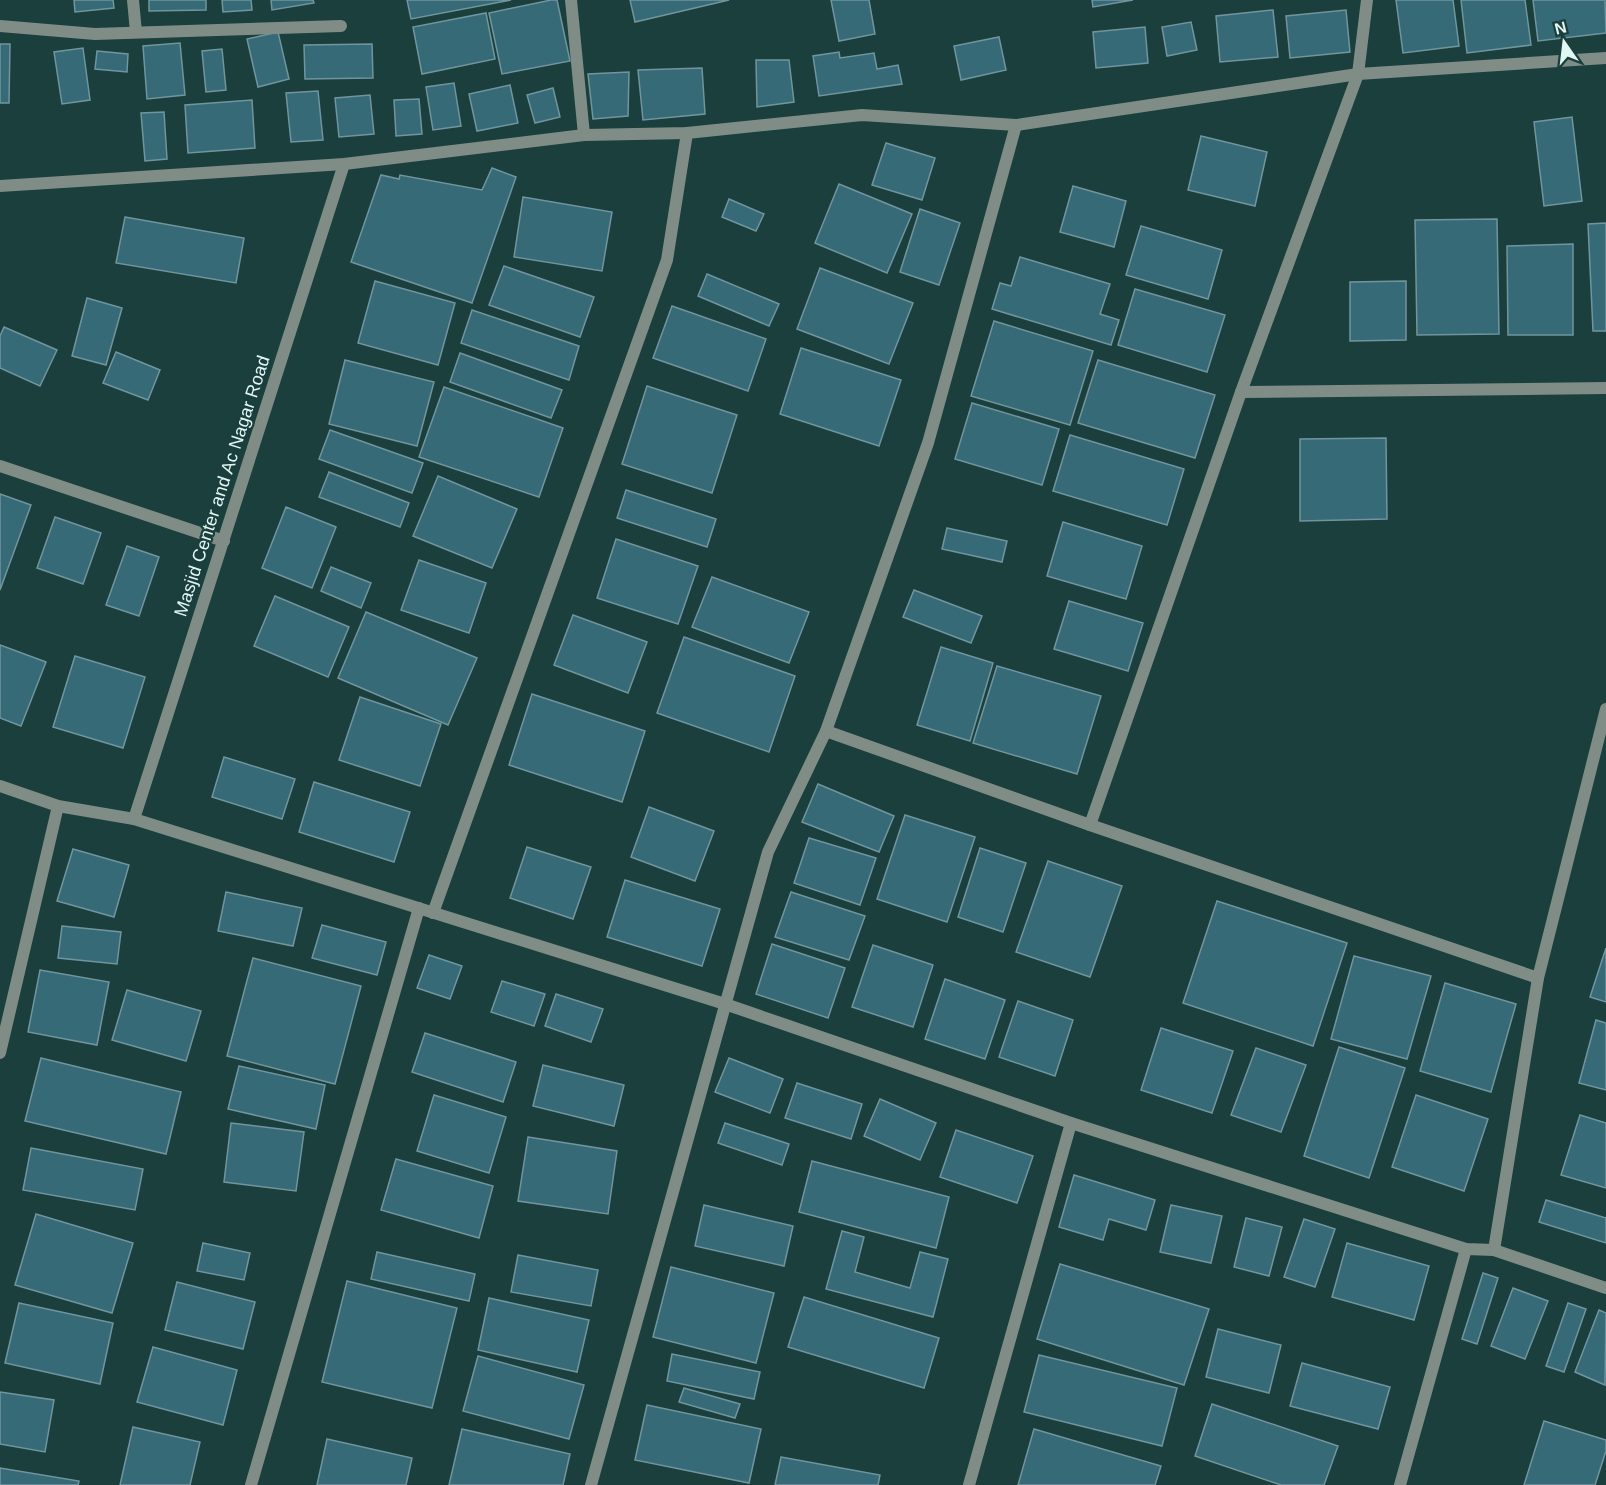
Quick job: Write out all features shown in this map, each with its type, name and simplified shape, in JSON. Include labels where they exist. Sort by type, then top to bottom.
[{"type":"street","points":[[133,0],[136,32]]},
{"type":"street","points":[[571,0],[584,135]]},
{"type":"street","points":[[1090,825],[1241,392],[1358,74],[1367,0]]},
{"type":"street","points":[[0,27],[95,34],[340,26]]},
{"type":"street","points":[[0,186],[344,164],[584,135],[687,133],[862,115],[1016,125],[1358,74],[1606,58]]},
{"type":"street","points":[[591,1485],[768,852],[826,731],[928,443],[1016,125]]},
{"type":"street","points":[[433,913],[667,260],[687,133]]},
{"type":"street","name":"Masjid Center and Ac Nagar Road","points":[[134,819],[344,164]]},
{"type":"street","points":[[1241,392],[1606,388]]},
{"type":"street","points":[[0,466],[224,541]]},
{"type":"street","points":[[1494,1250],[1538,978],[1606,709]]},
{"type":"street","points":[[826,731],[1090,825],[1538,978]]},
{"type":"street","points":[[0,786],[58,806],[134,819],[725,1004],[1071,1123],[1466,1249],[1494,1250],[1606,1287]]},
{"type":"street","points":[[0,1053],[58,806]]},
{"type":"street","points":[[251,1485],[419,908]]},
{"type":"street","points":[[969,1485],[1071,1123]]},
{"type":"street","points":[[1400,1485],[1466,1249]]},
{"type":"building","points":[[74,0],[113,0],[114,8],[75,12]]},
{"type":"building","points":[[149,0],[206,0],[206,10],[149,11]]},
{"type":"building","points":[[222,0],[251,0],[252,10],[223,12]]},
{"type":"building","points":[[271,0],[313,0],[314,3],[272,10]]},
{"type":"building","points":[[407,0],[511,0],[411,19]]},
{"type":"building","points":[[557,0],[570,61],[502,74],[489,13]]},
{"type":"building","points":[[630,0],[729,0],[635,22]]},
{"type":"building","points":[[831,0],[869,0],[875,34],[839,41]]},
{"type":"building","points":[[1092,0],[1133,0],[1093,7]]},
{"type":"building","points":[[1396,0],[1453,0],[1459,46],[1403,53]]},
{"type":"building","points":[[1461,0],[1525,0],[1531,45],[1467,53]]},
{"type":"building","points":[[1533,0],[1605,0],[1606,33],[1538,41]]},
{"type":"building","points":[[1273,10],[1278,57],[1220,62],[1216,16]]},
{"type":"building","points":[[1346,10],[1350,52],[1290,58],[1286,16]]},
{"type":"building","points":[[486,13],[495,59],[422,74],[413,27]]},
{"type":"building","points":[[1191,22],[1197,50],[1167,56],[1162,27]]},
{"type":"building","points":[[1145,27],[1148,63],[1096,68],[1093,32]]},
{"type":"building","points":[[278,32],[289,79],[258,87],[247,39]]},
{"type":"building","points":[[999,37],[1006,70],[961,80],[954,46]]},
{"type":"building","points":[[180,43],[185,95],[147,99],[143,46]]},
{"type":"building","points":[[0,44],[10,44],[9,103],[0,103]]},
{"type":"building","points":[[372,44],[373,78],[305,79],[304,45]]},
{"type":"building","points":[[83,48],[90,100],[62,104],[54,52]]},
{"type":"building","points":[[222,49],[226,90],[206,92],[202,51]]},
{"type":"building","points":[[97,51],[128,54],[127,72],[95,69]]},
{"type":"building","points":[[839,52],[840,58],[874,53],[877,69],[898,65],[902,84],[819,96],[813,56]]},
{"type":"building","points":[[756,60],[789,60],[794,102],[757,107]]},
{"type":"building","points":[[702,68],[705,114],[643,120],[638,70]]},
{"type":"building","points":[[629,72],[628,116],[593,119],[588,74]]},
{"type":"building","points":[[454,83],[461,126],[433,130],[426,87]]},
{"type":"building","points":[[510,85],[518,123],[477,131],[469,94]]},
{"type":"building","points":[[553,88],[560,117],[535,123],[527,95]]},
{"type":"building","points":[[318,91],[323,140],[291,142],[286,93]]},
{"type":"building","points":[[370,95],[374,134],[339,137],[335,98]]},
{"type":"building","points":[[419,99],[422,134],[396,136],[394,100]]},
{"type":"building","points":[[252,100],[255,148],[188,153],[185,105]]},
{"type":"building","points":[[164,112],[167,159],[145,161],[141,113]]},
{"type":"building","points":[[1572,117],[1582,201],[1544,206],[1534,122]]},
{"type":"building","points":[[1201,136],[1267,152],[1255,206],[1188,190]]},
{"type":"building","points":[[886,143],[935,158],[922,200],[872,185]]},
{"type":"building","points":[[492,168],[516,177],[472,303],[351,262],[381,175],[399,179],[400,175],[482,190]]},
{"type":"building","points":[[839,184],[912,214],[887,273],[815,243]]},
{"type":"building","points":[[1073,186],[1126,201],[1114,247],[1060,232]]},
{"type":"building","points":[[523,197],[612,212],[602,271],[514,257]]},
{"type":"building","points":[[729,199],[764,214],[756,231],[722,217]]},
{"type":"building","points":[[920,209],[960,223],[939,285],[900,272]]},
{"type":"building","points":[[125,217],[244,238],[236,283],[116,263]]},
{"type":"building","points":[[1497,219],[1499,334],[1417,335],[1415,220]]},
{"type":"building","points":[[1606,223],[1606,331],[1593,331],[1588,224]]},
{"type":"building","points":[[1141,226],[1222,250],[1208,299],[1126,275]]},
{"type":"building","points":[[1573,244],[1573,335],[1508,335],[1507,246]]},
{"type":"building","points":[[1020,257],[1110,284],[1100,314],[1119,320],[1111,345],[992,309],[1000,283],[1011,286]]},
{"type":"building","points":[[504,266],[594,297],[580,337],[489,305]]},
{"type":"building","points":[[820,268],[913,303],[889,364],[797,329]]},
{"type":"building","points":[[707,274],[779,304],[769,326],[698,296]]},
{"type":"building","points":[[375,281],[455,303],[438,365],[358,343]]},
{"type":"building","points":[[1406,281],[1406,340],[1350,341],[1350,282]]},
{"type":"building","points":[[1135,289],[1225,315],[1207,372],[1118,345]]},
{"type":"building","points":[[87,298],[122,308],[106,365],[72,356]]},
{"type":"building","points":[[672,306],[766,339],[748,391],[653,358]]},
{"type":"building","points":[[472,310],[579,346],[569,380],[461,343]]},
{"type":"building","points":[[994,321],[1093,351],[1070,425],[971,396]]},
{"type":"building","points":[[4,327],[57,350],[40,386],[0,368],[0,336]]},
{"type":"building","points":[[801,348],[901,380],[879,446],[780,414]]},
{"type":"building","points":[[116,352],[160,370],[148,400],[103,383]]},
{"type":"building","points":[[460,353],[562,390],[551,418],[450,382]]},
{"type":"building","points":[[345,360],[434,382],[417,446],[329,424]]},
{"type":"building","points":[[1098,360],[1215,395],[1195,458],[1078,423]]},
{"type":"building","points":[[647,386],[737,415],[712,493],[622,464]]},
{"type":"building","points":[[444,387],[563,428],[539,497],[419,457]]},
{"type":"building","points":[[972,403],[1059,429],[1042,485],[955,459]]},
{"type":"building","points":[[330,430],[423,463],[412,493],[319,459]]},
{"type":"building","points":[[1070,435],[1184,469],[1167,525],[1053,491]]},
{"type":"building","points":[[1386,438],[1387,519],[1300,521],[1300,439]]},
{"type":"building","points":[[329,472],[409,503],[400,527],[319,497]]},
{"type":"building","points":[[438,476],[517,509],[492,568],[413,536]]},
{"type":"building","points":[[626,490],[716,519],[707,547],[617,518]]},
{"type":"building","points":[[0,494],[31,505],[0,590]]},
{"type":"building","points":[[286,507],[336,527],[312,588],[262,568]]},
{"type":"building","points":[[55,517],[101,533],[83,584],[37,568]]},
{"type":"building","points":[[1063,522],[1142,546],[1126,599],[1047,576]]},
{"type":"building","points":[[947,528],[1007,541],[1002,562],[942,549]]},
{"type":"building","points":[[616,539],[698,566],[678,624],[597,598]]},
{"type":"building","points":[[127,546],[159,557],[139,616],[106,605]]},
{"type":"building","points":[[419,560],[486,583],[469,633],[401,610]]},
{"type":"building","points":[[331,567],[371,583],[361,608],[321,591]]},
{"type":"building","points":[[712,577],[809,612],[789,663],[692,627]]},
{"type":"building","points":[[914,590],[982,616],[971,643],[903,617]]},
{"type":"building","points":[[275,596],[349,627],[328,677],[254,646]]},
{"type":"building","points":[[1069,601],[1143,623],[1128,671],[1054,649]]},
{"type":"building","points":[[366,612],[477,658],[448,725],[338,678]]},
{"type":"building","points":[[573,615],[647,642],[628,693],[554,665]]},
{"type":"building","points":[[684,637],[795,676],[769,752],[657,713]]},
{"type":"building","points":[[0,645],[46,662],[21,726],[0,718]]},
{"type":"building","points":[[941,647],[993,663],[970,741],[917,725]]},
{"type":"building","points":[[75,656],[145,677],[123,748],[53,727]]},
{"type":"building","points":[[997,666],[1101,696],[1077,774],[973,743]]},
{"type":"building","points":[[532,694],[645,731],[622,802],[509,765]]},
{"type":"building","points":[[360,697],[441,724],[420,786],[339,760]]},
{"type":"building","points":[[224,757],[295,779],[282,819],[212,797]]},
{"type":"building","points":[[314,782],[410,812],[394,862],[299,832]]},
{"type":"building","points":[[818,784],[894,816],[879,852],[802,822]]},
{"type":"building","points":[[649,807],[714,831],[695,881],[631,857]]},
{"type":"building","points":[[905,815],[975,837],[947,922],[877,899]]},
{"type":"building","points":[[809,838],[876,858],[860,905],[794,883]]},
{"type":"building","points":[[527,847],[591,867],[573,919],[510,898]]},
{"type":"building","points":[[980,848],[1026,863],[1003,932],[958,917]]},
{"type":"building","points":[[73,849],[129,865],[114,917],[57,901]]},
{"type":"building","points":[[1048,861],[1122,886],[1090,977],[1016,952]]},
{"type":"building","points":[[625,880],[720,909],[702,966],[607,937]]},
{"type":"building","points":[[226,892],[302,908],[293,946],[218,931]]},
{"type":"building","points":[[791,892],[865,916],[849,960],[775,937]]},
{"type":"building","points":[[1217,901],[1347,943],[1313,1046],[1183,1003]]},
{"type":"building","points":[[322,925],[386,942],[377,975],[312,958]]},
{"type":"building","points":[[62,926],[121,932],[117,964],[58,958]]},
{"type":"building","points":[[772,944],[845,968],[828,1018],[756,994]]},
{"type":"building","points":[[873,945],[933,965],[913,1027],[852,1007]]},
{"type":"building","points":[[1606,948],[1606,1002],[1590,997]]},
{"type":"building","points":[[429,955],[462,966],[450,999],[417,988]]},
{"type":"building","points":[[1354,956],[1431,976],[1407,1059],[1331,1039]]},
{"type":"building","points":[[253,958],[361,986],[335,1084],[227,1056]]},
{"type":"building","points":[[40,970],[109,982],[97,1045],[28,1032]]},
{"type":"building","points":[[945,979],[1005,1000],[985,1059],[925,1039]]},
{"type":"building","points":[[502,981],[545,994],[534,1026],[491,1012]]},
{"type":"building","points":[[1445,983],[1516,1004],[1491,1092],[1420,1071]]},
{"type":"building","points":[[127,990],[201,1011],[186,1061],[112,1040]]},
{"type":"building","points":[[556,994],[603,1009],[591,1042],[545,1026]]},
{"type":"building","points":[[1018,1001],[1073,1020],[1055,1076],[999,1057]]},
{"type":"building","points":[[1596,1020],[1606,1023],[1606,1090],[1579,1083]]},
{"type":"building","points":[[1161,1028],[1233,1051],[1212,1113],[1141,1090]]},
{"type":"building","points":[[425,1033],[516,1062],[503,1102],[412,1072]]},
{"type":"building","points":[[1339,1047],[1405,1068],[1369,1178],[1304,1156]]},
{"type":"building","points":[[1256,1048],[1306,1065],[1281,1132],[1231,1115]]},
{"type":"building","points":[[41,1058],[181,1092],[166,1154],[25,1121]]},
{"type":"building","points":[[729,1058],[783,1079],[770,1113],[715,1092]]},
{"type":"building","points":[[543,1065],[624,1085],[614,1126],[533,1106]]},
{"type":"building","points":[[239,1066],[325,1085],[316,1129],[228,1109]]},
{"type":"building","points":[[797,1083],[862,1104],[851,1139],[785,1118]]},
{"type":"building","points":[[434,1095],[506,1117],[489,1173],[417,1151]]},
{"type":"building","points":[[1416,1095],[1488,1119],[1464,1191],[1392,1167]]},
{"type":"building","points":[[880,1099],[936,1123],[920,1160],[864,1136]]},
{"type":"building","points":[[1580,1115],[1606,1123],[1606,1188],[1561,1175]]},
{"type":"building","points":[[231,1123],[304,1132],[296,1191],[224,1182]]},
{"type":"building","points":[[725,1123],[789,1144],[782,1165],[718,1143]]},
{"type":"building","points":[[956,1130],[1033,1156],[1017,1203],[940,1177]]},
{"type":"building","points":[[528,1137],[617,1151],[608,1214],[518,1201]]},
{"type":"building","points":[[31,1148],[143,1169],[135,1210],[23,1190]]},
{"type":"building","points":[[396,1159],[493,1186],[479,1238],[381,1210]]},
{"type":"building","points":[[812,1161],[949,1197],[936,1248],[799,1212]]},
{"type":"building","points":[[1074,1175],[1155,1200],[1146,1230],[1109,1219],[1103,1240],[1059,1227]]},
{"type":"building","points":[[1546,1200],[1606,1218],[1606,1243],[1539,1222]]},
{"type":"building","points":[[704,1205],[793,1226],[784,1266],[695,1246]]},
{"type":"building","points":[[1171,1205],[1222,1216],[1211,1263],[1160,1252]]},
{"type":"building","points":[[36,1214],[133,1243],[112,1313],[15,1285]]},
{"type":"building","points":[[1246,1218],[1282,1227],[1269,1276],[1234,1267]]},
{"type":"building","points":[[1304,1219],[1335,1229],[1315,1287],[1284,1277]]},
{"type":"building","points":[[842,1231],[864,1237],[855,1272],[910,1288],[920,1252],[948,1259],[933,1317],[826,1289]]},
{"type":"building","points":[[203,1243],[250,1253],[244,1280],[197,1271]]},
{"type":"building","points":[[1347,1243],[1429,1266],[1414,1320],[1332,1297]]},
{"type":"building","points":[[377,1252],[475,1274],[469,1301],[371,1279]]},
{"type":"building","points":[[518,1255],[598,1270],[591,1306],[511,1292]]},
{"type":"building","points":[[1060,1264],[1209,1309],[1184,1385],[1037,1339]]},
{"type":"building","points":[[671,1267],[774,1293],[756,1363],[653,1337]]},
{"type":"building","points":[[1483,1273],[1498,1278],[1477,1344],[1462,1339]]},
{"type":"building","points":[[347,1281],[457,1308],[432,1408],[322,1382]]},
{"type":"building","points":[[177,1282],[255,1302],[243,1349],[165,1330]]},
{"type":"building","points":[[1513,1288],[1548,1301],[1525,1359],[1491,1346]]},
{"type":"building","points":[[804,1297],[939,1338],[924,1388],[788,1347]]},
{"type":"building","points":[[489,1298],[589,1320],[577,1372],[478,1350]]},
{"type":"building","points":[[19,1303],[113,1323],[100,1384],[5,1363]]},
{"type":"building","points":[[1568,1303],[1586,1309],[1564,1372],[1546,1366]]},
{"type":"building","points":[[1599,1310],[1606,1313],[1605,1385],[1575,1372]]},
{"type":"building","points":[[1218,1329],[1281,1345],[1269,1393],[1206,1377]]},
{"type":"building","points":[[153,1347],[237,1370],[223,1425],[137,1402]]},
{"type":"building","points":[[672,1354],[760,1372],[754,1399],[667,1381]]},
{"type":"building","points":[[1039,1355],[1177,1388],[1162,1446],[1024,1412]]},
{"type":"building","points":[[478,1356],[584,1385],[569,1439],[463,1411]]},
{"type":"building","points":[[1302,1363],[1390,1387],[1378,1429],[1290,1406]]},
{"type":"building","points":[[684,1388],[740,1404],[735,1418],[679,1402]]},
{"type":"building","points":[[0,1392],[54,1400],[45,1452],[0,1444]]},
{"type":"building","points":[[1212,1404],[1338,1446],[1324,1485],[1281,1485],[1195,1456]]},
{"type":"building","points":[[647,1405],[761,1429],[749,1483],[635,1460]]},
{"type":"building","points":[[1544,1421],[1606,1440],[1606,1451],[1595,1485],[1524,1485]]},
{"type":"building","points":[[133,1427],[200,1442],[190,1485],[120,1485]]},
{"type":"building","points":[[462,1429],[570,1454],[563,1485],[449,1485]]},
{"type":"building","points":[[1034,1429],[1161,1466],[1155,1485],[1018,1485]]},
{"type":"building","points":[[327,1439],[412,1458],[406,1485],[317,1485]]},
{"type":"building","points":[[781,1457],[880,1475],[878,1485],[775,1485]]},
{"type":"building","points":[[0,1468],[79,1481],[78,1485],[0,1485]]}]
